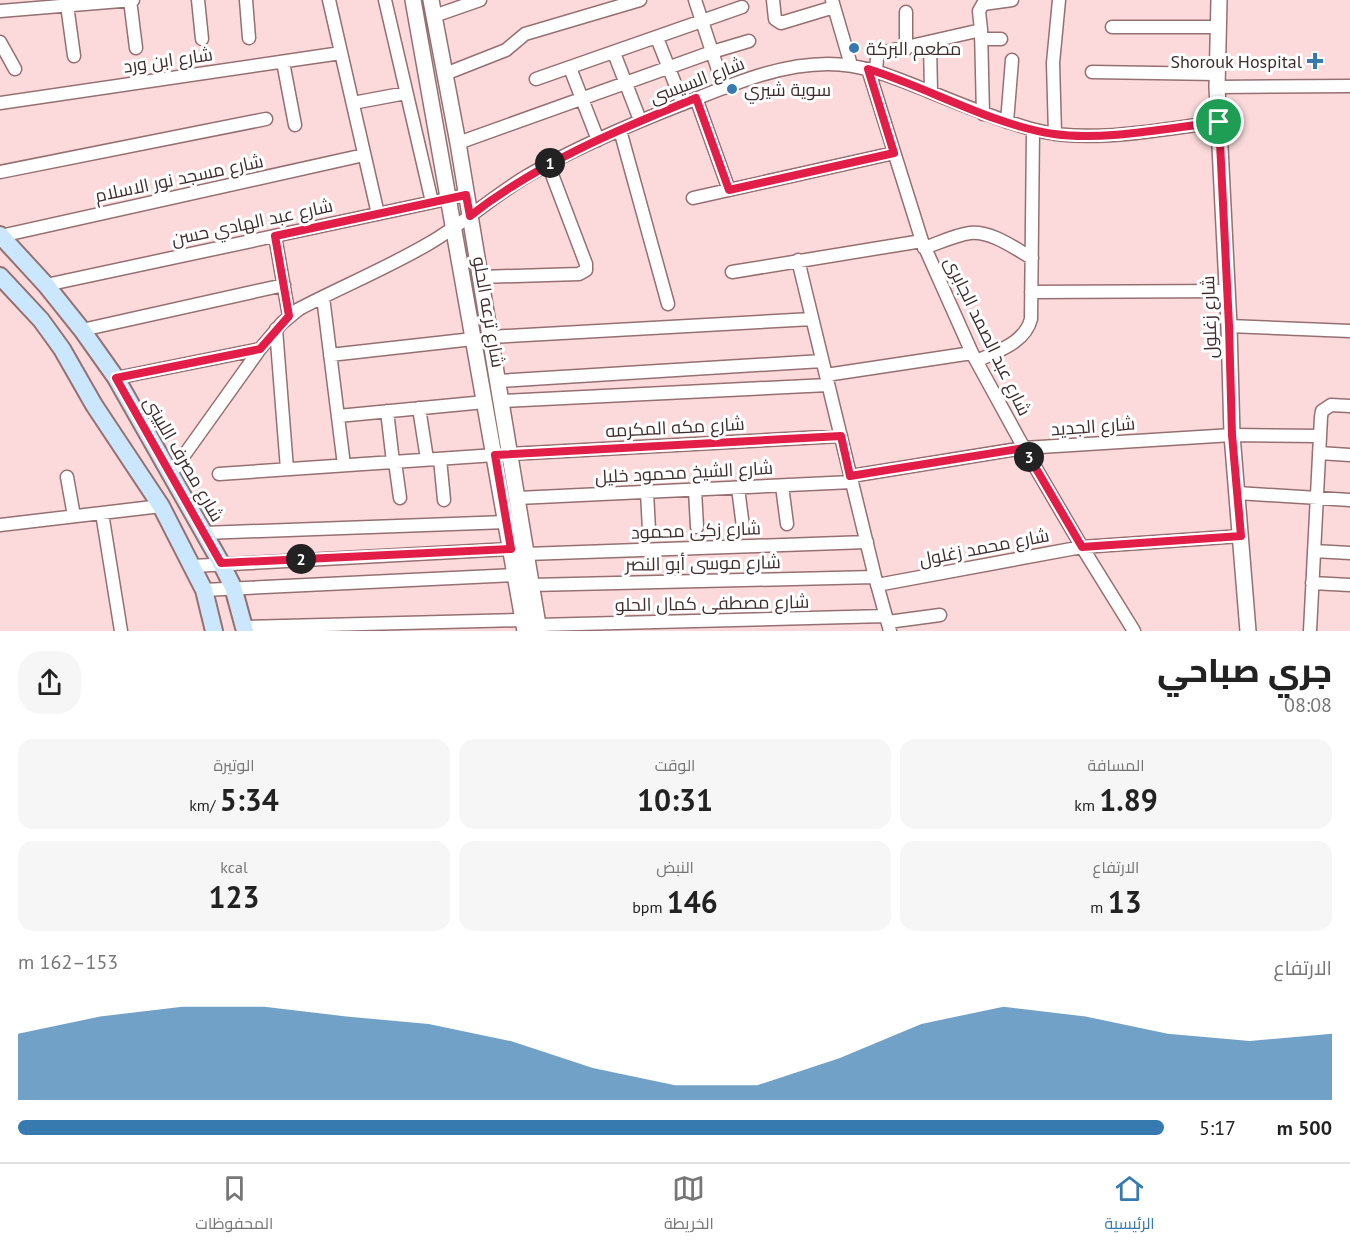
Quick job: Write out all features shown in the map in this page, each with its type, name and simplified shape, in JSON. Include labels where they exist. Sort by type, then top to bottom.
[{"type":"main road","name":"شارع مصرف اللبينى","points":[[0,235],[46,285],[116,378],[221,563],[232,587],[245,629]]},
{"type":"main road","points":[[0,276],[41,320],[62,349],[94,405],[161,506],[204,590],[214,631]]},
{"type":"street","points":[[0,11],[132,0],[136,48]]},
{"type":"street","points":[[198,0],[202,39]]},
{"type":"street","points":[[246,0],[249,38]]},
{"type":"street","points":[[329,0],[378,214]]},
{"type":"street","points":[[385,0],[432,202]]},
{"type":"street","name":"شارع ترعه الحلو","points":[[413,0],[485,402],[518,498],[531,585],[531,627]]},
{"type":"street","name":"شارع ترعه الحلو","points":[[431,0],[458,143],[501,401],[507,522],[515,575],[531,627]]},
{"type":"street","points":[[434,16],[480,0]]},
{"type":"street","points":[[445,74],[506,50],[525,34],[640,0]]},
{"type":"street","points":[[695,0],[724,88]]},
{"type":"street","points":[[773,0],[776,19],[781,23],[833,4],[851,65]]},
{"type":"street","points":[[983,114],[979,11],[982,4],[1012,0]]},
{"type":"street","points":[[1055,134],[1053,63],[1059,0]]},
{"type":"street","name":"شارع زغلول","points":[[1219,0],[1219,122],[1232,435],[1248,631]]},
{"type":"street","points":[[67,5],[74,56]]},
{"type":"street","points":[[536,79],[742,8]]},
{"type":"street","points":[[906,12],[906,49]]},
{"type":"street","points":[[1112,27],[1219,27]]},
{"type":"street","points":[[872,70],[880,53],[981,34],[1001,39]]},
{"type":"street","points":[[657,38],[683,104]]},
{"type":"street","points":[[458,143],[582,100],[626,82],[748,41]]},
{"type":"street","points":[[0,42],[15,69]]},
{"type":"street","points":[[930,43],[931,92]]},
{"type":"street","name":"شارع ابن ورد","points":[[0,103],[341,53]]},
{"type":"street","points":[[614,53],[640,120]]},
{"type":"street","points":[[1007,122],[1012,60]]},
{"type":"street","points":[[283,62],[295,125]]},
{"type":"street","name":"شارع السيسى","points":[[171,475],[260,349],[289,316],[427,245],[507,188],[548,164],[640,120],[739,81],[798,65],[851,65],[872,70],[983,114],[1033,130],[1055,134],[1106,135],[1219,122]]},
{"type":"street","points":[[570,68],[598,140]]},
{"type":"street","name":"شارع عبد الصمد الجابرى","points":[[872,70],[894,153],[923,244],[974,357],[1024,448],[1134,631]]},
{"type":"street","points":[[1092,72],[1350,86]]},
{"type":"street","points":[[353,103],[406,93]]},
{"type":"street","points":[[696,98],[729,190]]},
{"type":"street","points":[[0,172],[266,119]]},
{"type":"street","points":[[620,130],[668,304]]},
{"type":"street","points":[[501,401],[827,380],[974,357],[1018,340],[1026,333],[1031,319],[1033,130]]},
{"type":"street","points":[[693,198],[894,153]]},
{"type":"street","name":"شارع مسجد نور الاسلام","points":[[0,235],[364,155]]},
{"type":"street","points":[[480,277],[579,274],[586,270],[586,264],[548,164]]},
{"type":"street","name":"شارع عبد الهادي حسن","points":[[46,285],[466,195]]},
{"type":"street","points":[[732,272],[798,260],[923,244],[979,233],[996,238],[1032,258]]},
{"type":"street","points":[[275,236],[289,316]]},
{"type":"street","points":[[798,260],[888,623]]},
{"type":"street","points":[[82,330],[284,285]]},
{"type":"street","points":[[1031,292],[1227,291]]},
{"type":"street","points":[[323,297],[344,465]]},
{"type":"street","points":[[490,337],[812,319]]},
{"type":"street","points":[[1229,326],[1350,331]]},
{"type":"street","points":[[276,330],[287,469]]},
{"type":"street","points":[[330,355],[473,339]]},
{"type":"street","points":[[116,378],[260,349]]},
{"type":"street","points":[[498,381],[822,361]]},
{"type":"street","points":[[338,416],[485,402]]},
{"type":"street","points":[[1310,631],[1322,411],[1331,405],[1350,406]]},
{"type":"street","points":[[419,408],[444,500]]},
{"type":"street","points":[[387,411],[400,498]]},
{"type":"street","name":"شارع الجديد","points":[[851,479],[1024,448],[1232,435],[1320,436]]},
{"type":"street","name":"شارع مكه المكرمه","points":[[219,474],[503,454],[841,436]]},
{"type":"street","points":[[1319,453],[1350,454]]},
{"type":"street","points":[[67,477],[74,516]]},
{"type":"street","name":"شارع الشيخ محمود خليل","points":[[518,498],[782,486],[851,479]]},
{"type":"street","points":[[782,486],[787,524]]},
{"type":"street","points":[[738,488],[743,527]]},
{"type":"street","points":[[695,490],[697,527]]},
{"type":"street","points":[[647,492],[649,530]]},
{"type":"street","points":[[1237,493],[1350,500]]},
{"type":"street","points":[[0,525],[161,506]]},
{"type":"street","points":[[102,513],[121,631]]},
{"type":"street","points":[[204,533],[507,522]]},
{"type":"street","name":"شارع محمد زغلول","points":[[876,581],[1082,547],[1241,536]]},
{"type":"street","name":"شارع زكى محمود","points":[[526,554],[867,542]]},
{"type":"street","points":[[193,566],[511,549]]},
{"type":"street","points":[[1314,551],[1350,553]]},
{"type":"street","points":[[204,590],[515,575]]},
{"type":"street","name":"شارع موسى أبو النصر","points":[[531,585],[876,581]]},
{"type":"street","points":[[1312,583],[1350,585]]},
{"type":"street","name":"شارع مصطفى كمال الحلو","points":[[245,629],[888,623],[940,615]]},
{"type":"place","name":"مطعم البركة","points":[[854,48]]},
{"type":"place","name":"Shorouk Hospital","points":[[1315,61]]},
{"type":"place","name":"سوية شيري","points":[[732,89]]},
{"type":"route","points":[[868,69],[896,78],[983,114],[1033,130],[1055,134],[1106,135],[1219,122],[1232,435],[1241,536],[1082,547],[1024,448],[850,476],[841,436],[495,455],[511,549],[221,563],[116,378],[260,349],[289,316],[275,236],[466,195],[470,216],[507,188],[548,164],[640,120],[696,98],[729,190],[894,153],[868,69]]}]
